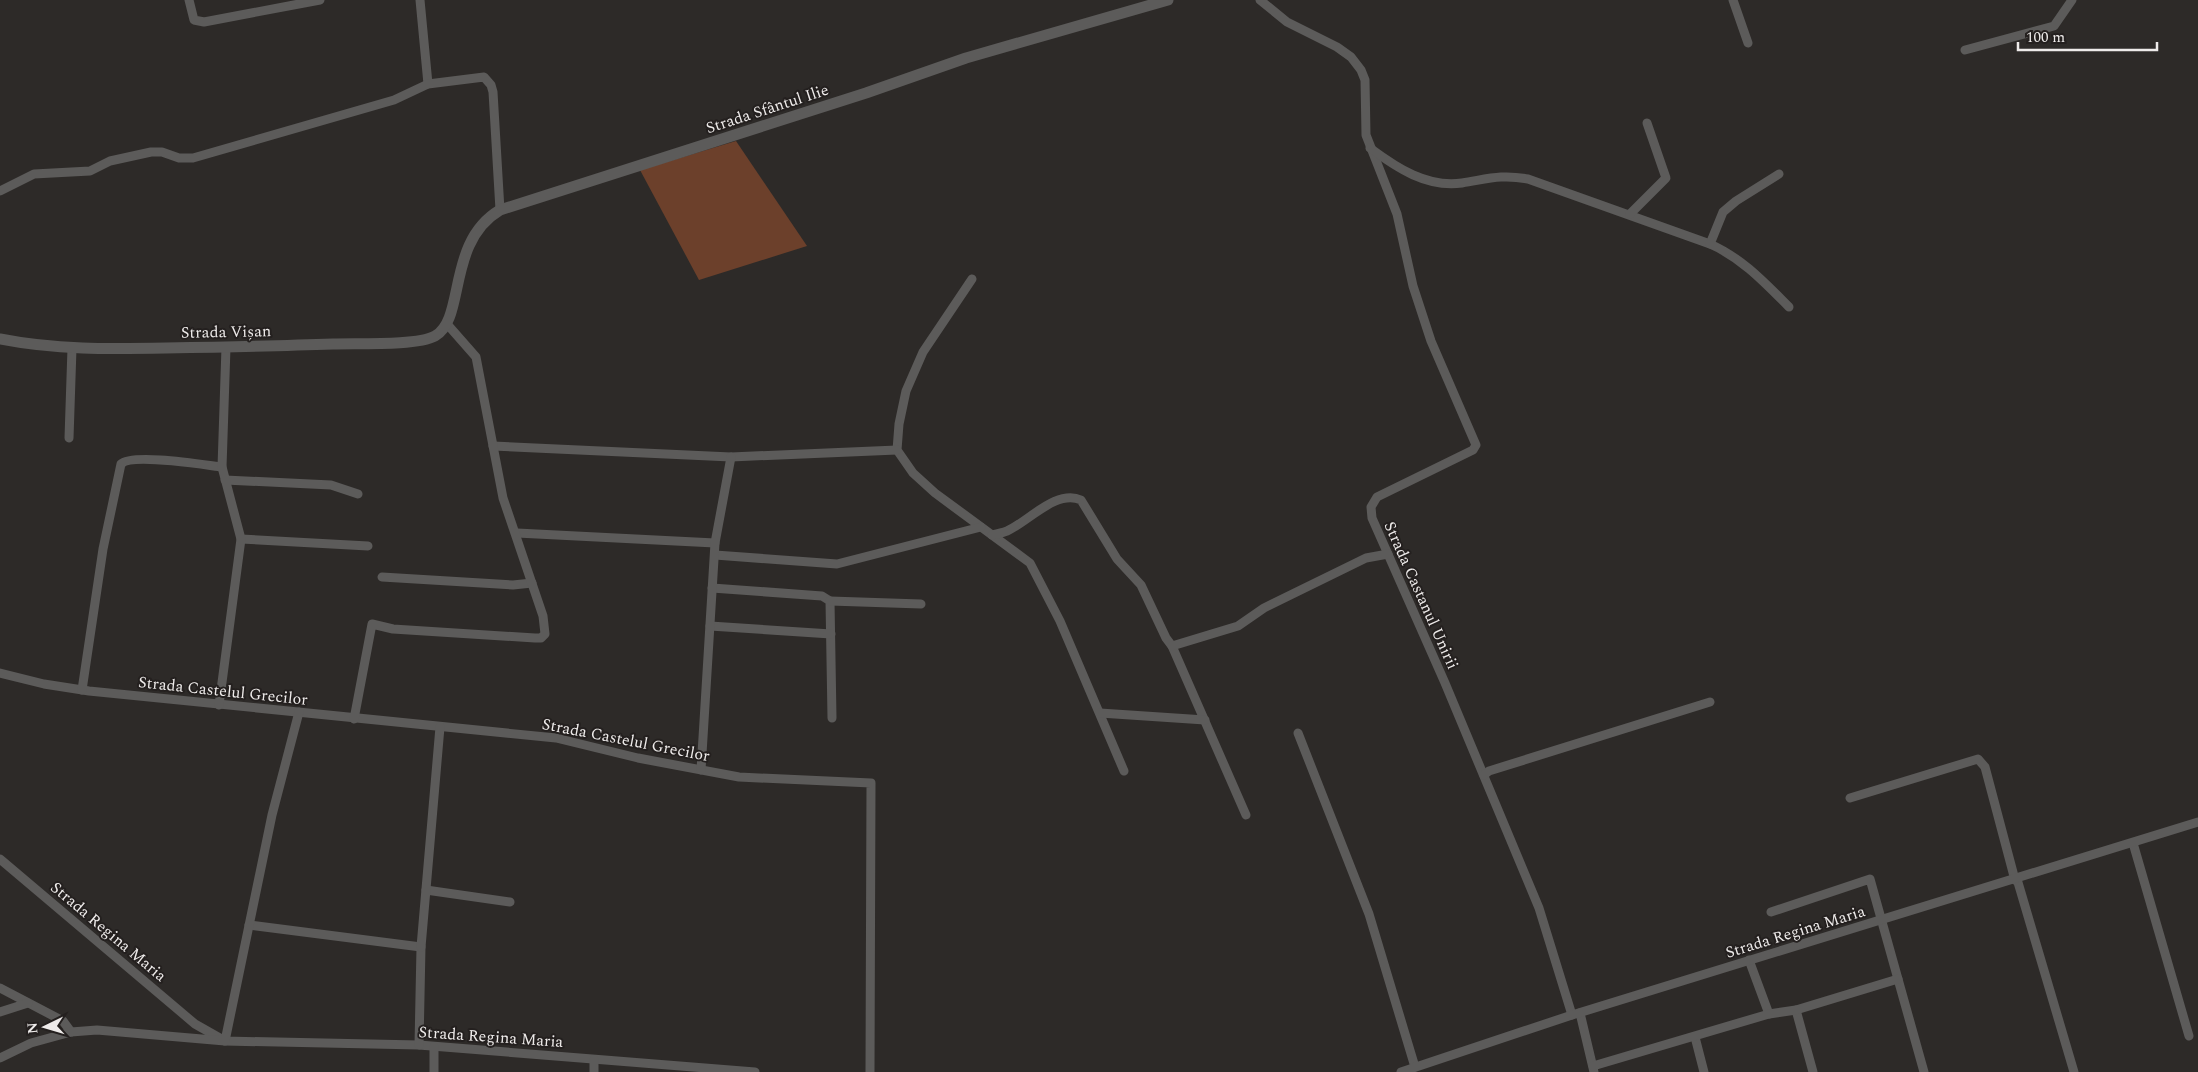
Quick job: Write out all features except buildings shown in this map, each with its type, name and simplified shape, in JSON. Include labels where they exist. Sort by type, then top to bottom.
[{"type":"street","points":[[189,0],[194,20],[204,22],[320,0]]},
{"type":"street","points":[[420,0],[428,84]]},
{"type":"street","name":"Strada Sfântul Ilie","points":[[447,324],[460,266],[468,246],[478,227],[487,218],[500,210],[857,96],[966,58],[1168,0]]},
{"type":"street","name":"Strada Castanul Unirii","points":[[1260,0],[1287,22],[1337,46],[1357,63],[1365,80],[1366,135],[1397,214],[1412,286],[1431,341],[1476,445],[1473,450],[1385,492],[1373,502],[1371,507],[1372,518],[1484,775],[1539,908],[1594,1069]]},
{"type":"street","points":[[1732,0],[1748,43]]},
{"type":"street","points":[[1964,50],[2054,26],[2072,0]]},
{"type":"street","points":[[0,190],[34,174],[90,171],[110,162],[152,152],[162,152],[179,158],[193,158],[394,100],[428,84],[484,77],[491,85],[494,101],[500,210]]},
{"type":"street","points":[[1630,214],[1666,178],[1647,123]]},
{"type":"street","points":[[1370,148],[1386,160],[1426,180],[1452,184],[1506,175],[1528,179],[1710,244],[1728,252],[1756,274],[1789,307]]},
{"type":"street","points":[[1710,244],[1723,212],[1736,201],[1779,174]]},
{"type":"street","points":[[972,279],[923,352],[906,391],[899,424],[897,450],[913,473],[935,493],[1030,563],[1060,621],[1124,770]]},
{"type":"street","points":[[354,719],[372,624],[393,629],[541,638],[545,634],[546,626],[517,533],[503,498],[476,356],[447,324]]},
{"type":"street","name":"Strada Vișan","points":[[0,339],[29,345],[72,348],[226,347],[402,341],[434,336],[447,324]]},
{"type":"street","points":[[219,705],[241,539],[222,467],[226,347]]},
{"type":"street","points":[[69,438],[72,348]]},
{"type":"street","points":[[493,446],[731,457],[897,450]]},
{"type":"street","points":[[700,770],[715,544],[731,457]]},
{"type":"street","points":[[82,690],[103,549],[121,464],[126,460],[141,460],[222,467]]},
{"type":"street","points":[[225,480],[331,485],[358,494]]},
{"type":"street","points":[[992,534],[1006,532],[1056,501],[1076,498],[1082,500],[1117,559],[1141,585],[1166,638],[1172,646],[1246,815]]},
{"type":"street","points":[[714,555],[837,564],[981,527]]},
{"type":"street","points":[[517,533],[715,544]]},
{"type":"street","points":[[241,539],[368,546]]},
{"type":"street","points":[[1172,646],[1238,626],[1264,608],[1366,558],[1388,554]]},
{"type":"street","points":[[382,576],[513,585],[532,583]]},
{"type":"street","points":[[712,588],[822,596],[830,601],[921,604]]},
{"type":"street","points":[[830,601],[832,718]]},
{"type":"street","points":[[710,626],[831,634]]},
{"type":"street","name":"Strada Castelul Grecilor","points":[[0,672],[44,684],[82,690],[556,738],[638,758],[739,777],[871,783],[870,1072]]},
{"type":"street","points":[[1484,775],[1490,771],[1710,702]]},
{"type":"street","points":[[0,1058],[31,1043],[70,1032],[97,1030],[225,1040],[272,815],[299,712]]},
{"type":"street","points":[[1100,713],[1204,720]]},
{"type":"street","points":[[419,1046],[421,947],[440,727]]},
{"type":"street","points":[[1298,733],[1369,914],[1415,1067]]},
{"type":"street","points":[[1850,798],[1978,759],[1985,768],[2074,1072]]},
{"type":"street","name":"Strada Regina Maria","points":[[1401,1072],[1576,1014],[2198,822]]},
{"type":"street","points":[[2133,843],[2189,1036]]},
{"type":"street","name":"Strada Regina Maria","points":[[0,859],[195,1024],[225,1040],[419,1046],[755,1072]]},
{"type":"street","points":[[1770,912],[1870,879],[1924,1072]]},
{"type":"street","points":[[426,890],[510,902]]},
{"type":"street","points":[[249,925],[421,947]]},
{"type":"street","points":[[1749,960],[1769,1014]]},
{"type":"street","points":[[1594,1069],[1769,1014],[1796,1010],[1898,980]]},
{"type":"street","points":[[0,988],[63,1022],[70,1032]]},
{"type":"street","points":[[0,1012],[28,1003]]},
{"type":"street","points":[[1796,1010],[1813,1072]]},
{"type":"street","points":[[1694,1037],[1704,1072]]},
{"type":"street","points":[[434,1047],[434,1072]]},
{"type":"street","points":[[594,1060],[594,1072]]},
{"type":"shaded area","points":[[736,141],[807,246],[699,280],[640,170]]}]
